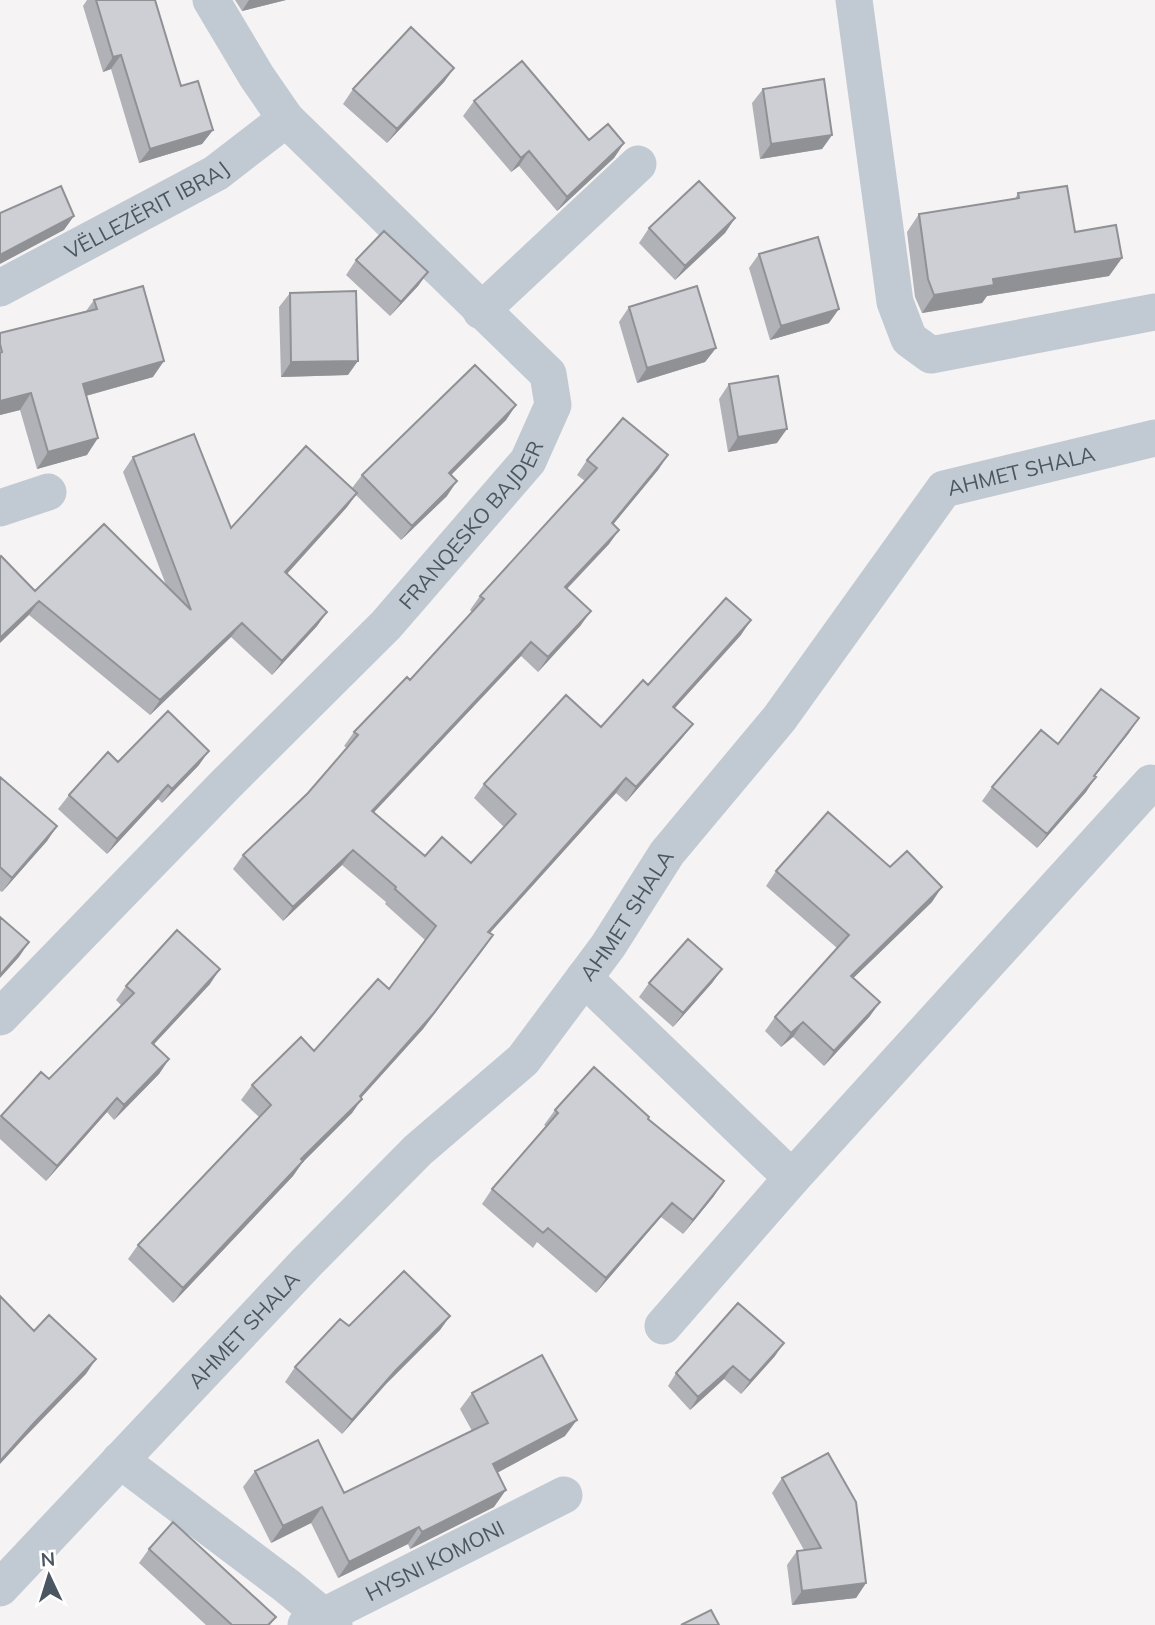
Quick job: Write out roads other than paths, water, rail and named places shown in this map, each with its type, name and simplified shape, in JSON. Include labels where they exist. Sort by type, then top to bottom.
[{"type":"street","name":"FRANQESKO BAJDER","points":[[0,1017],[226,784],[386,625],[528,461],[554,405],[548,374],[286,119],[257,77],[211,0]]},
{"type":"street","points":[[854,0],[895,302],[909,339],[931,355],[1155,312]]},
{"type":"street","name":"VËLLEZËRIT IBRAJ","points":[[0,288],[216,173],[286,119]]},
{"type":"street","points":[[481,311],[638,164]]},
{"type":"street","name":"AHMET SHALA","points":[[0,1588],[307,1262],[418,1150],[523,1060],[584,978],[667,853],[779,719],[944,489],[1155,438]]},
{"type":"street","points":[[0,508],[48,492]]},
{"type":"street","points":[[663,1326],[792,1178],[1151,783]]},
{"type":"street","points":[[584,978],[792,1178]]},
{"type":"street","points":[[120,1460],[287,1586],[321,1622]]},
{"type":"street","name":"HYSNI KOMONI","points":[[321,1622],[564,1495]]}]
